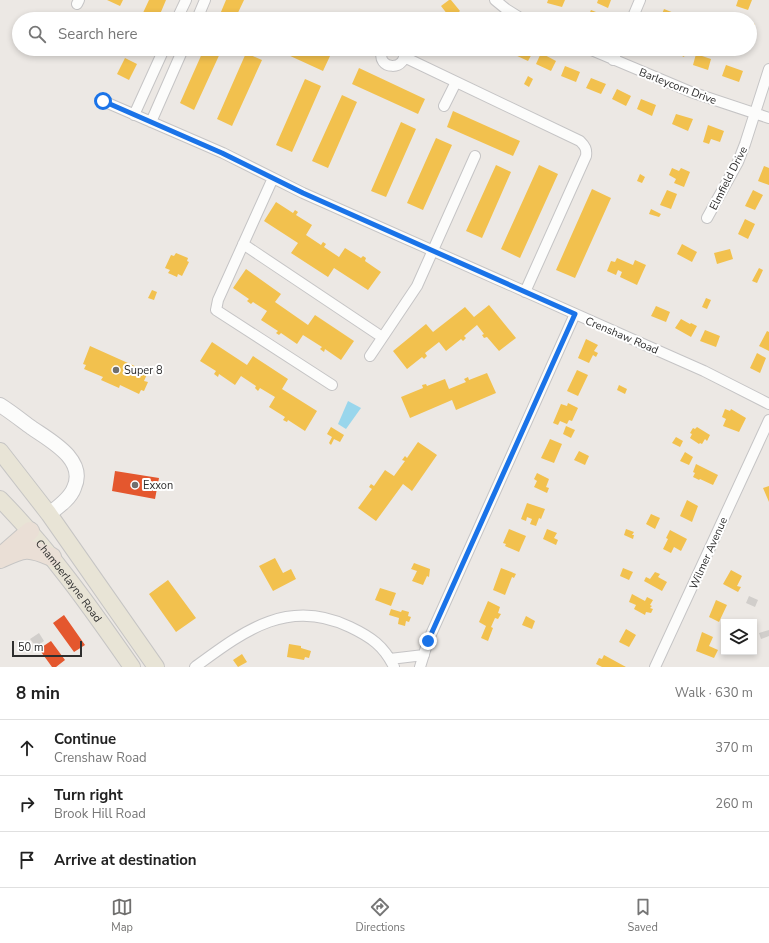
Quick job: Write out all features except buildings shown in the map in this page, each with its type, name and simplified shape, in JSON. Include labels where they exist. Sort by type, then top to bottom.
[{"type":"highway","points":[[0,558],[30,531]]},
{"type":"highway","points":[[0,558],[26,549],[35,550],[52,557]]},
{"type":"main road","name":"Chamberlayne Road","points":[[0,451],[49,514],[156,667]]},
{"type":"main road","name":"Chamberlayne Road","points":[[0,499],[52,557],[85,600],[132,667]]},
{"type":"main road","points":[[30,531],[49,514]]},
{"type":"street","points":[[180,12],[186,0]]},
{"type":"street","points":[[200,12],[205,0]]},
{"type":"street","points":[[495,0],[511,12]]},
{"type":"street","points":[[635,12],[640,0]]},
{"type":"street","points":[[134,115],[161,56]]},
{"type":"street","points":[[151,122],[180,56]]},
{"type":"street","points":[[381,56],[382,60],[390,66],[399,65],[402,56]]},
{"type":"street","points":[[408,56],[456,82],[580,141],[587,150],[586,156],[525,292]]},
{"type":"street","name":"Barleycorn Drive","points":[[604,56],[691,92],[769,118]]},
{"type":"street","points":[[613,60],[615,56]]},
{"type":"street","name":"Elmfield Drive","points":[[707,218],[738,162],[769,69]]},
{"type":"street","points":[[444,106],[456,82]]},
{"type":"street","name":"Crenshaw Road","points":[[103,101],[228,156],[303,193],[704,371],[769,404]]},
{"type":"street","points":[[370,356],[417,286],[434,251],[475,156]]},
{"type":"street","points":[[273,178],[218,300],[216,310],[332,385]]},
{"type":"street","points":[[243,244],[382,337]]},
{"type":"street","points":[[420,667],[428,641],[575,314]]},
{"type":"street","points":[[0,405],[57,445],[67,454],[73,463],[77,475],[74,488],[65,501],[49,514]]},
{"type":"street","name":"Wilmer Avenue","points":[[655,667],[765,438],[769,420]]},
{"type":"street","points":[[195,667],[238,636],[261,624],[280,618],[306,615],[333,620],[369,636],[383,649],[392,663],[424,655]]},
{"type":"water","points":[[348,401],[361,408],[346,429],[338,424]]},
{"type":"place","name":"Super 8","points":[[116,370]]},
{"type":"place","name":"Exxon","points":[[135,485]]},
{"type":"route","points":[[103,101],[222,153],[303,193],[575,314],[428,641]]}]
